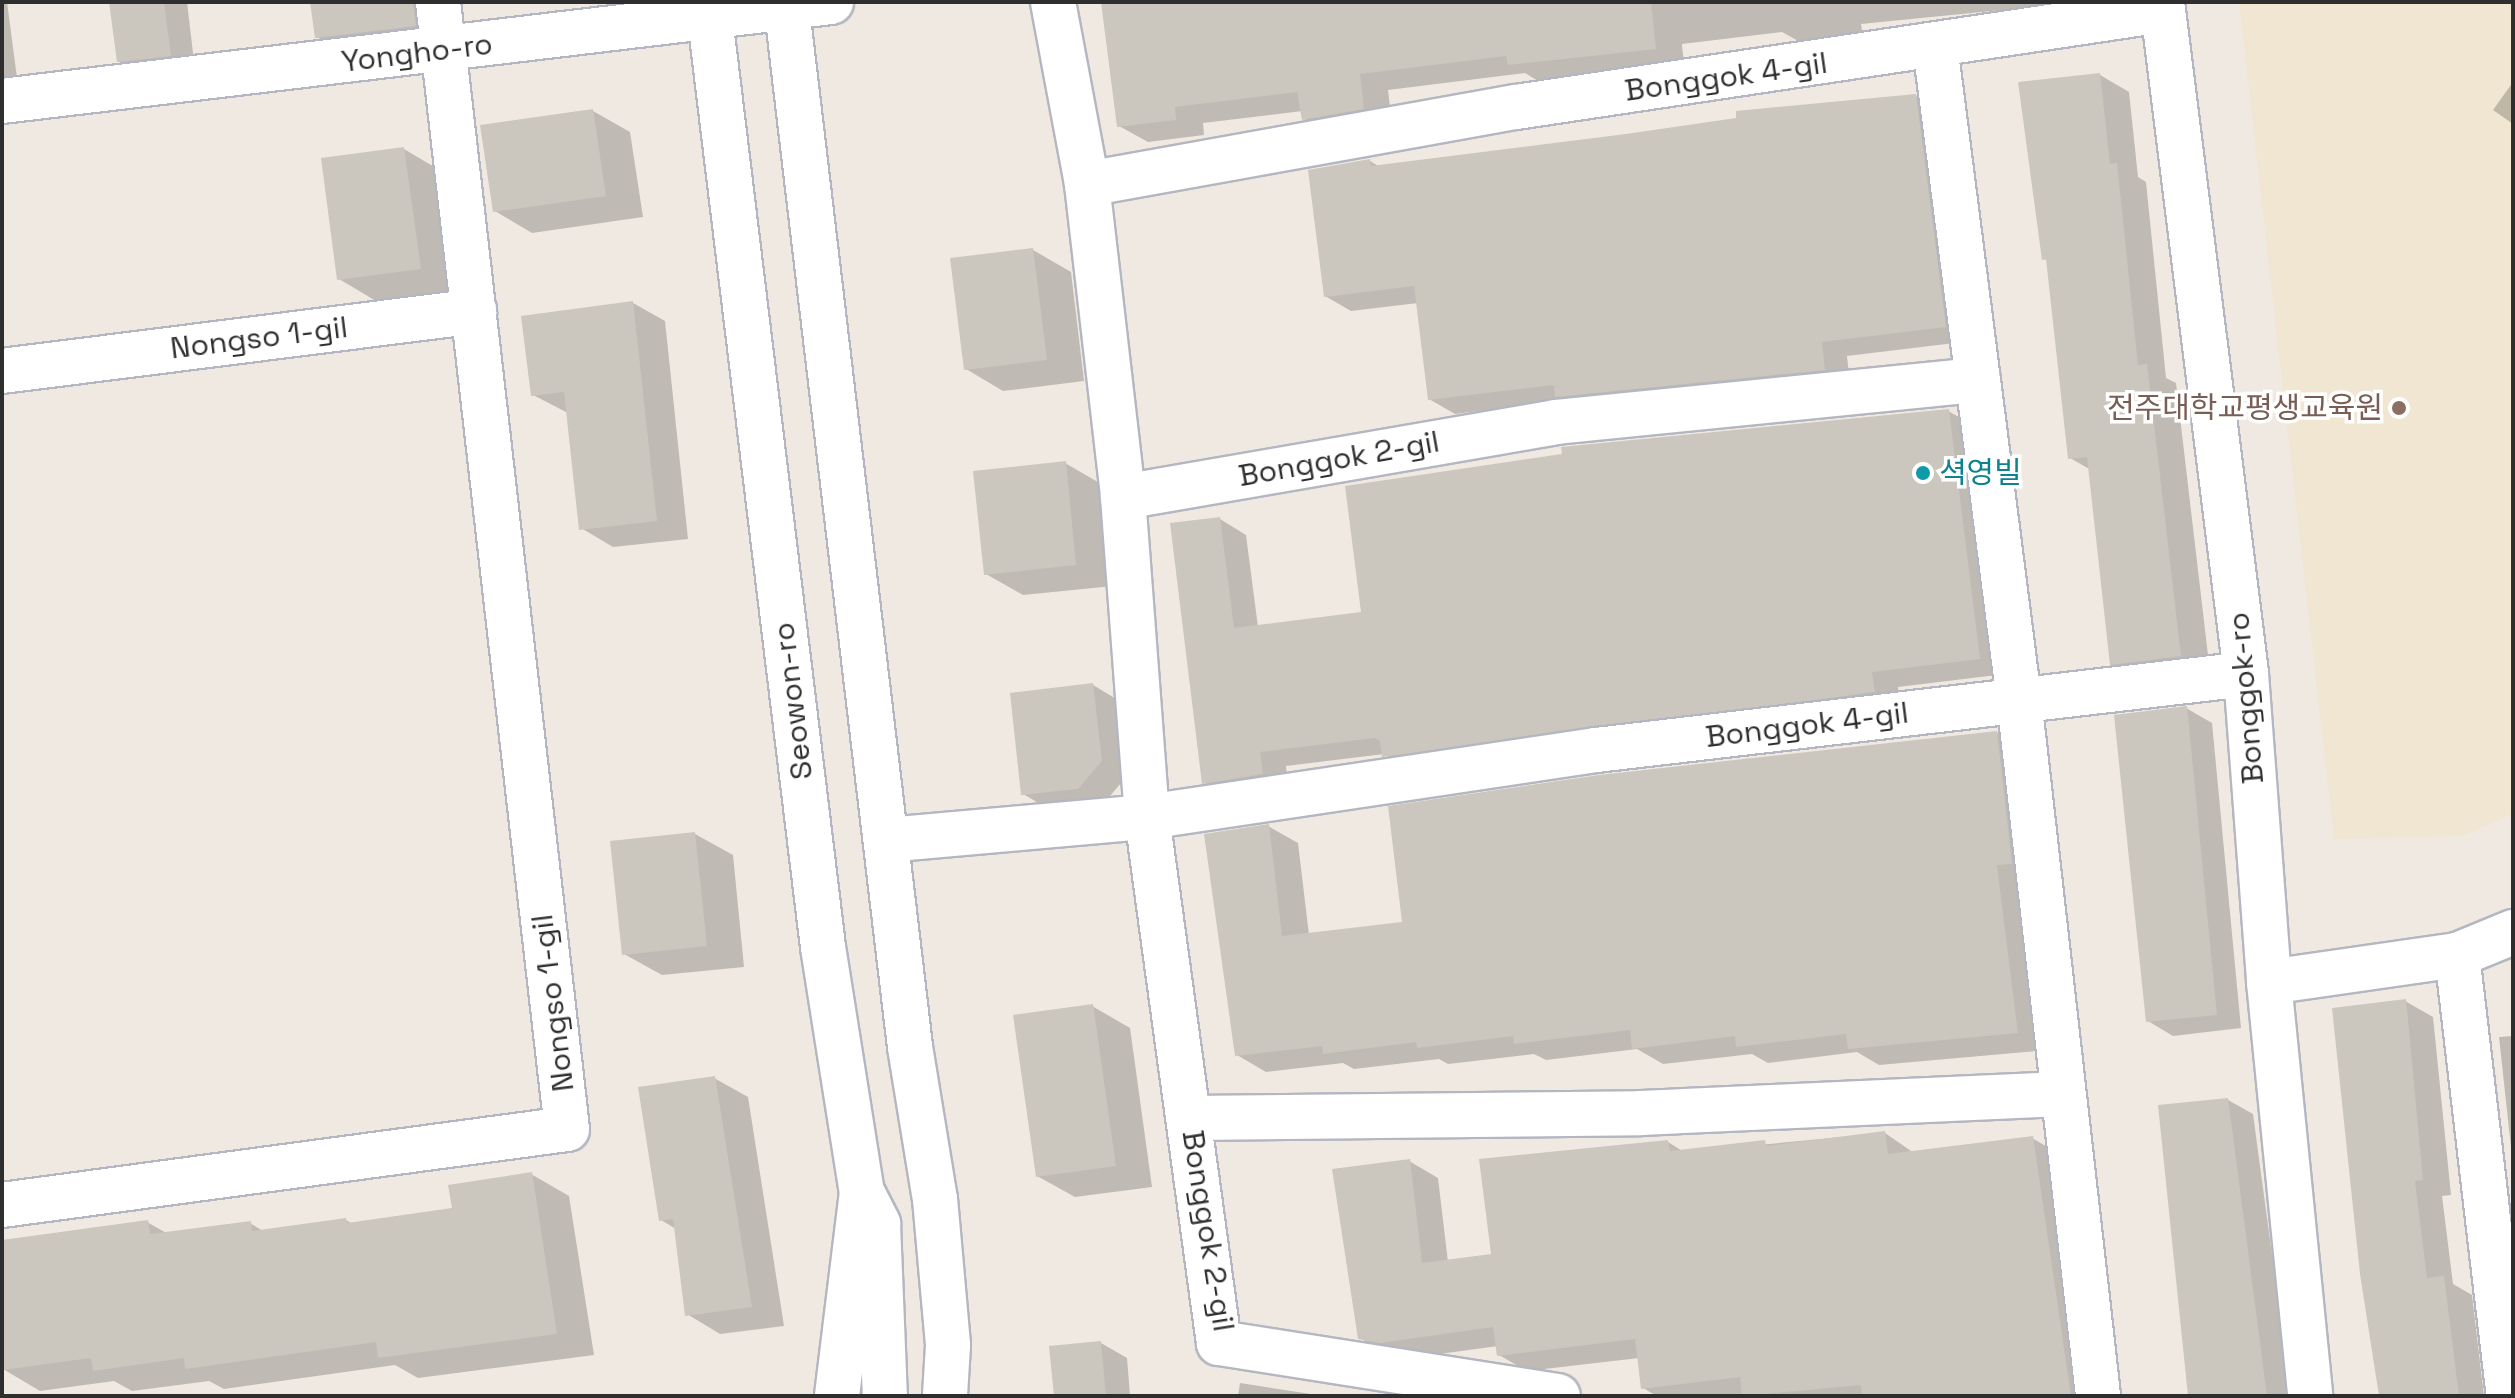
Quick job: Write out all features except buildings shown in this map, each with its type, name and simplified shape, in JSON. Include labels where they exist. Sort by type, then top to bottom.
[{"type":"street","name":"Nongso 1-gil","points":[[2,1205],[567,1129],[438,2]]},
{"type":"street","name":"Yongho-ro","points":[[2,101],[444,49],[709,11],[831,2]]},
{"type":"street","name":"Bonggok 2-gil","points":[[1053,2],[1087,184],[1123,497],[1147,817],[1191,1118],[1219,1343],[1558,1396]]},
{"type":"street","points":[[787,5],[910,1047],[935,1199],[948,1345],[945,1396]]},
{"type":"street","name":"Bonggok 4-gil","points":[[1087,184],[1516,107],[1935,46],[2163,6]]},
{"type":"street","name":"Bonggok-ro","points":[[2163,6],[2246,674],[2269,982],[2310,1396]]},
{"type":"street","name":"Seowon-ro","points":[[709,11],[823,947],[862,1192],[878,1224],[885,1396]]},
{"type":"street","points":[[1935,46],[2019,700],[2098,1396]]},
{"type":"street","name":"Nongso 1-gil","points":[[2,371],[474,311]]},
{"type":"street","name":"Bonggok 2-gil","points":[[1123,497],[1556,422],[1978,380]]},
{"type":"street","name":"Bonggok 4-gil","points":[[1147,817],[1596,750],[2246,674]]},
{"type":"street","points":[[887,840],[1147,817]]},
{"type":"street","points":[[2269,982],[2457,955],[2513,932]]},
{"type":"street","points":[[2457,955],[2501,1232],[2509,1396]]},
{"type":"street","name":"Bonggok 2-gil","points":[[1191,1118],[1641,1113],[2062,1094]]},
{"type":"street","points":[[837,1396],[862,1192]]},
{"type":"shaded area","name":"전주대학교평생교육원","points":[[2239,2],[2513,2],[2513,813],[2463,836],[2334,839]]},
{"type":"place","name":"전주대학교평생교육원","points":[[2399,408]]},
{"type":"place","name":"셕영빌","points":[[1923,473]]}]
